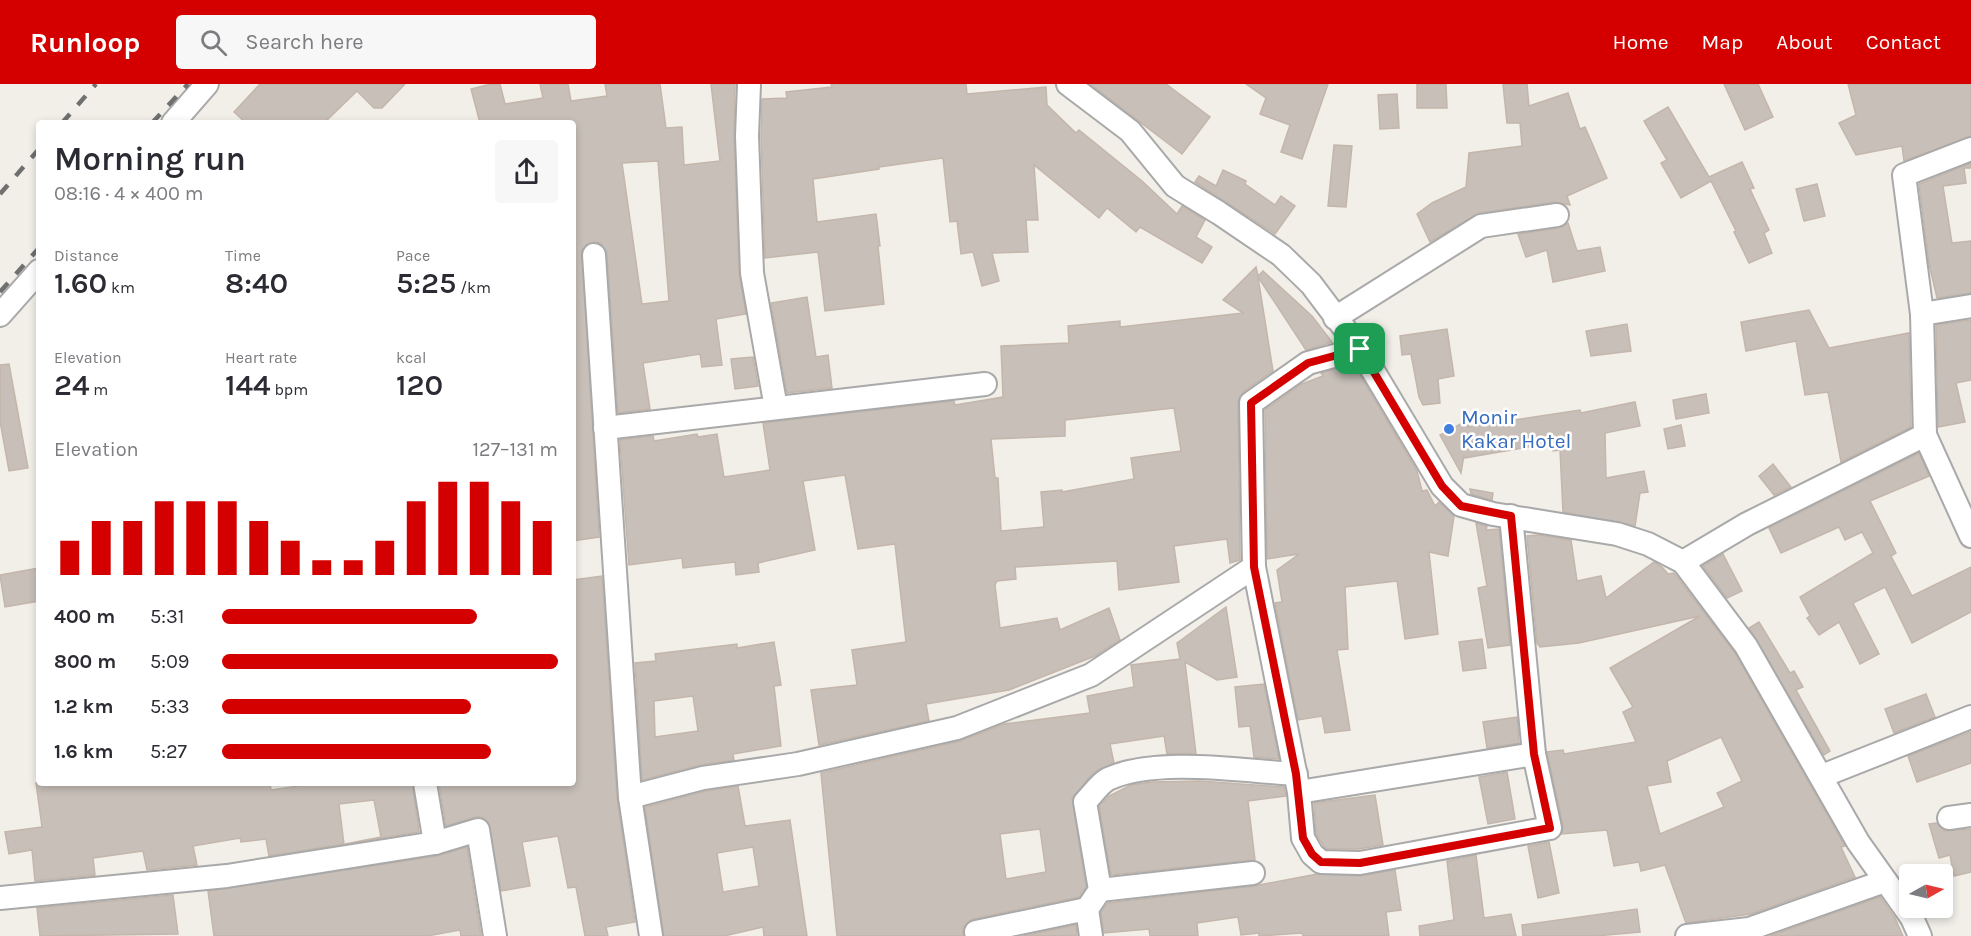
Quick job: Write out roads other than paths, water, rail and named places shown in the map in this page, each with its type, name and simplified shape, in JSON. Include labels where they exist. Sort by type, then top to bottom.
[{"type":"street","points":[[176,120],[207,84]]},
{"type":"street","points":[[749,84],[747,136],[752,273],[776,408]]},
{"type":"street","points":[[1068,84],[1130,131],[1175,186],[1220,213],[1281,255],[1311,284],[1360,349],[1442,486],[1461,506],[1617,534],[1648,544],[1683,562],[1746,646],[1858,842],[1912,918],[1920,936]]},
{"type":"street","points":[[1971,149],[1904,175],[1922,314],[1925,435],[1971,536]]},
{"type":"street","points":[[1335,318],[1481,226],[1557,215]]},
{"type":"street","points":[[594,255],[630,797],[651,936]]},
{"type":"street","points":[[0,315],[36,275]]},
{"type":"street","points":[[1922,314],[1971,306]]},
{"type":"street","points":[[1360,349],[1308,363],[1251,403],[1254,567],[1298,783],[1303,838],[1312,854],[1321,862],[1360,863],[1414,855],[1550,828],[1534,754],[1511,516]]},
{"type":"street","points":[[605,428],[985,384]]},
{"type":"street","points":[[1683,562],[1747,524],[1925,435]]},
{"type":"street","points":[[630,797],[703,778],[798,764],[957,728],[1090,675],[1254,567]]},
{"type":"street","points":[[1822,776],[1971,717]]},
{"type":"street","points":[[1091,936],[1087,909],[1100,890],[1085,802],[1106,780],[1140,769],[1175,767],[1298,783],[1534,754]]},
{"type":"street","points":[[426,786],[435,843]]},
{"type":"street","points":[[1948,818],[1971,814]]},
{"type":"street","points":[[0,898],[227,876],[435,843],[478,830],[495,936]]},
{"type":"street","points":[[1100,890],[1253,873]]},
{"type":"street","points":[[1687,936],[1749,929],[1885,881]]},
{"type":"street","points":[[976,932],[1087,909]]},
{"type":"railway","points":[[65,120],[96,84]]},
{"type":"railway","points":[[155,120],[188,84]]},
{"type":"railway","points":[[0,194],[36,152]]},
{"type":"railway","points":[[0,292],[36,251]]},
{"type":"place","name":"Monir Kakar Hotel","points":[[1449,429]]}]
